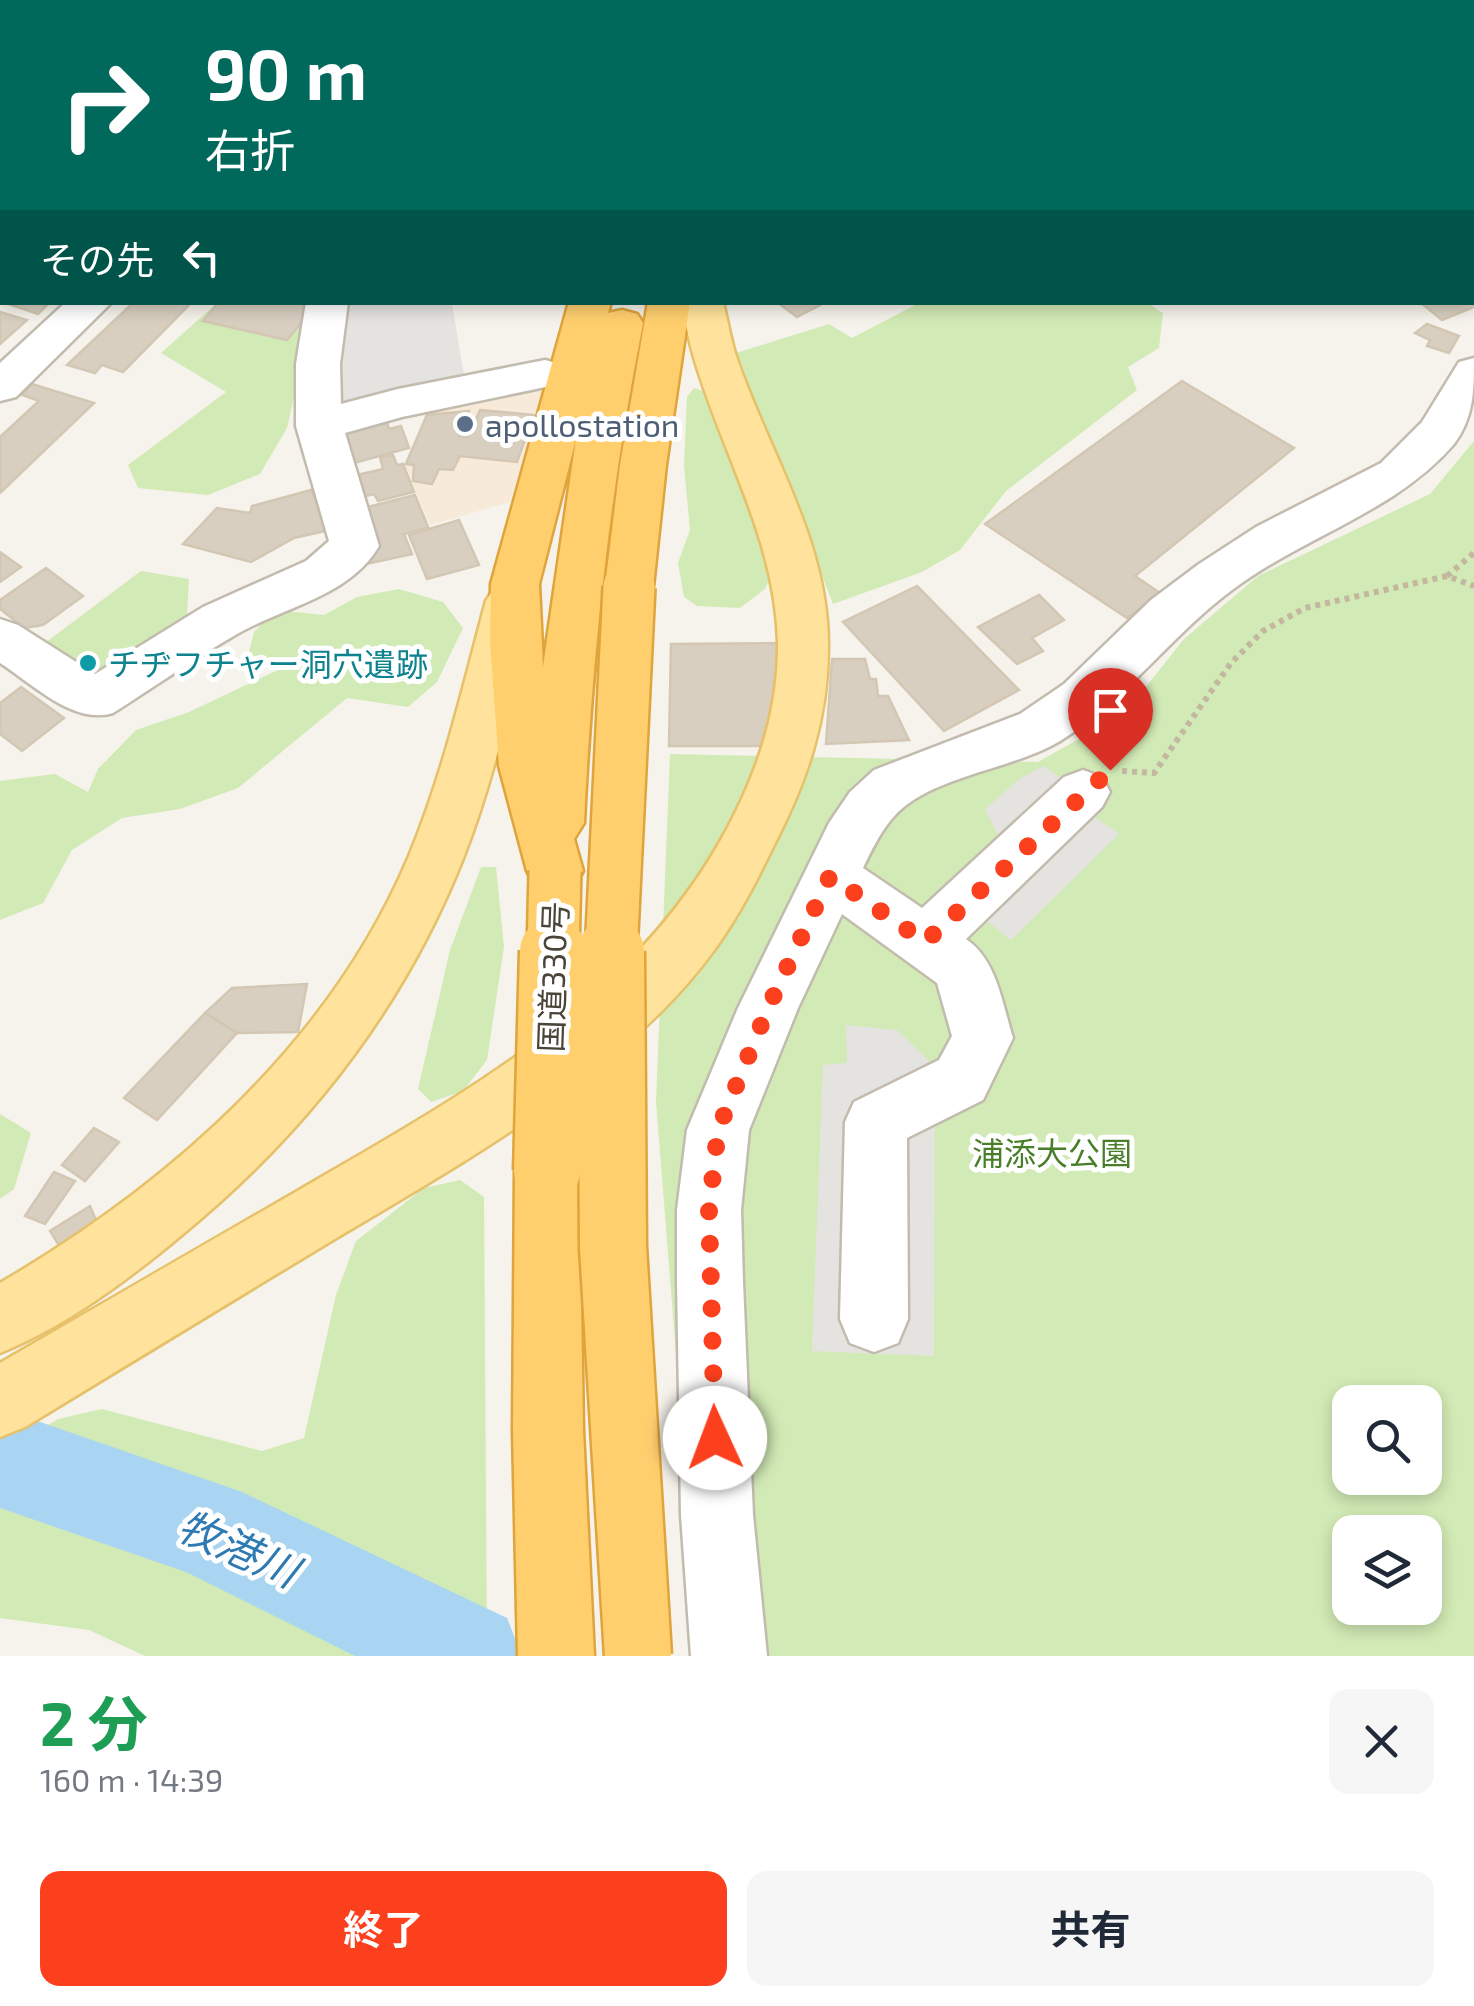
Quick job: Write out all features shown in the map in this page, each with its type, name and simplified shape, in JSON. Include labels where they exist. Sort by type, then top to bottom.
[{"type":"highway","points":[[555,871],[524,750],[514,642],[516,584],[589,305]]},
{"type":"highway","name":"国道330号","points":[[625,305],[594,465],[616,808],[610,994],[613,1245],[638,1656]]},
{"type":"highway","name":"国道330号","points":[[556,1656],[546,1295],[555,871],[603,586],[642,465],[669,305]]},
{"type":"main road","points":[[0,1402],[434,1145],[560,1063],[661,971],[696,932],[725,888],[773,794],[798,714],[803,644],[798,582],[781,521],[716,361],[703,305]]},
{"type":"main road","points":[[0,1320],[117,1245],[184,1192],[248,1134],[304,1075],[350,1017],[405,925],[436,857],[474,740],[516,584]]},
{"type":"street","points":[[0,387],[88,305]]},
{"type":"street","points":[[0,638],[96,698],[221,620],[323,574],[356,546],[332,482],[318,426],[318,361],[326,305]]},
{"type":"street","points":[[729,1656],[718,1515],[709,1210],[718,1130],[768,1008],[830,876],[869,807],[894,785],[1040,728],[1082,698],[1169,614],[1216,576],[1273,540],[1397,474],[1439,432],[1474,372]]},
{"type":"street","points":[[318,426],[398,403],[544,374]]},
{"type":"street","points":[[925,942],[1083,792]]},
{"type":"street","points":[[830,876],[962,968],[983,1038],[961,1080],[876,1122],[874,1319]]},
{"type":"path","points":[[1083,792],[1110,770],[1154,774],[1231,663],[1263,631],[1304,608],[1447,576],[1474,552]]},
{"type":"path","points":[[1447,576],[1474,586]]},
{"type":"shaded area","points":[[339,305],[452,305],[465,381],[338,415]]},
{"type":"shaded area","points":[[545,384],[510,502],[430,525],[404,464],[432,399]]},
{"type":"shaded area","points":[[1044,766],[1092,801],[1084,810],[1119,834],[1011,940],[946,889],[998,836],[985,809],[1019,779]]},
{"type":"shaded area","points":[[846,1025],[897,1030],[935,1067],[934,1356],[812,1351],[823,1065],[847,1063]]},
{"type":"green space","points":[[215,305],[315,305],[287,428],[260,474],[208,495],[138,488],[128,465],[226,392],[161,353]]},
{"type":"green space","points":[[915,305],[1151,305],[1163,313],[1159,348],[1128,367],[1137,390],[1006,491],[960,550],[922,572],[833,604],[736,353],[829,324],[852,338]]},
{"type":"green space","points":[[694,388],[706,392],[729,431],[739,485],[758,516],[771,576],[765,589],[740,608],[697,606],[684,597],[678,563],[690,530],[684,466],[687,397]]},
{"type":"green space","name":"浦添大公園","points":[[1474,441],[1474,1656],[700,1656],[656,1102],[670,754],[1038,762],[1125,713],[1184,639],[1258,576],[1430,494]]},
{"type":"green space","points":[[141,571],[189,579],[186,633],[98,687],[37,649]]},
{"type":"green space","points":[[399,589],[443,602],[463,628],[437,682],[408,707],[347,698],[238,788],[180,809],[122,818],[72,850],[43,903],[0,920],[0,781],[55,774],[88,792],[98,769],[136,730],[189,712],[280,669],[248,656],[254,632],[276,610],[324,615],[357,597]]},
{"type":"green space","points":[[481,867],[496,867],[504,947],[487,1060],[463,1091],[431,1102],[418,1089],[450,950]]},
{"type":"green space","points":[[0,1114],[31,1133],[14,1189],[0,1199]]},
{"type":"green space","points":[[460,1180],[484,1197],[487,1656],[145,1656],[89,1630],[0,1618],[0,1454],[58,1419],[102,1409],[262,1451],[304,1438],[336,1295],[356,1241],[424,1188]]},
{"type":"building","points":[[12,305],[47,305],[38,314]]},
{"type":"building","points":[[131,305],[189,305],[123,372],[102,365],[95,373],[67,365]]},
{"type":"building","points":[[216,305],[314,307],[287,340],[203,321]]},
{"type":"building","points":[[781,305],[820,305],[797,317]]},
{"type":"building","points":[[1424,305],[1474,305],[1474,307],[1442,320]]},
{"type":"building","points":[[0,312],[27,320],[0,344]]},
{"type":"building","points":[[1427,324],[1459,336],[1449,353],[1427,346],[1430,340],[1415,333]]},
{"type":"building","points":[[1182,381],[1294,448],[1135,576],[1160,593],[1127,618],[985,524]]},
{"type":"building","points":[[32,384],[94,403],[0,493],[0,437],[39,401],[22,395]]},
{"type":"building","points":[[480,410],[534,415],[517,462],[460,456],[453,470],[439,469],[432,484],[413,481],[414,465],[406,464],[427,415],[469,411],[459,436],[468,437]]},
{"type":"building","points":[[387,422],[389,429],[401,426],[409,448],[339,467],[342,432]]},
{"type":"building","points":[[393,455],[397,465],[403,464],[414,492],[378,501],[374,494],[350,500],[344,478],[383,469],[380,457]]},
{"type":"building","points":[[311,490],[329,530],[294,538],[251,562],[183,544],[217,508],[250,513],[252,506]]},
{"type":"building","points":[[415,495],[428,527],[404,534],[412,554],[357,566],[356,510]]},
{"type":"building","points":[[459,520],[479,565],[427,579],[409,535]]},
{"type":"building","points":[[0,552],[21,567],[0,582]]},
{"type":"building","points":[[46,568],[83,596],[43,625],[24,628],[0,609],[0,600]]},
{"type":"building","points":[[917,586],[1019,690],[944,731],[843,622]]},
{"type":"building","points":[[1039,595],[1064,620],[1032,638],[1043,651],[1017,664],[978,627]]},
{"type":"building","points":[[780,643],[779,746],[669,746],[671,644]]},
{"type":"building","points":[[832,659],[865,659],[870,679],[876,679],[878,696],[888,696],[909,740],[826,744]]},
{"type":"building","points":[[21,687],[64,718],[22,751],[0,734],[0,703]]},
{"type":"building","points":[[307,984],[298,1032],[237,1033],[205,1013],[232,988]]},
{"type":"building","points":[[205,1013],[237,1033],[157,1120],[124,1098]]},
{"type":"building","points":[[94,1128],[119,1142],[85,1181],[62,1165]]},
{"type":"building","points":[[54,1172],[75,1181],[45,1224],[25,1216]]},
{"type":"building","points":[[90,1206],[98,1225],[60,1247],[50,1231]]},
{"type":"waterway","name":"牧港川","points":[[0,1458],[206,1528],[469,1656]]},
{"type":"place","name":"apollostation","points":[[465,424]]},
{"type":"place","name":"チヂフチャー洞穴遺跡","points":[[88,663]]},
{"type":"route","points":[[715,1438],[709,1210],[718,1130],[768,1008],[830,876],[925,942],[1110,770]]}]
